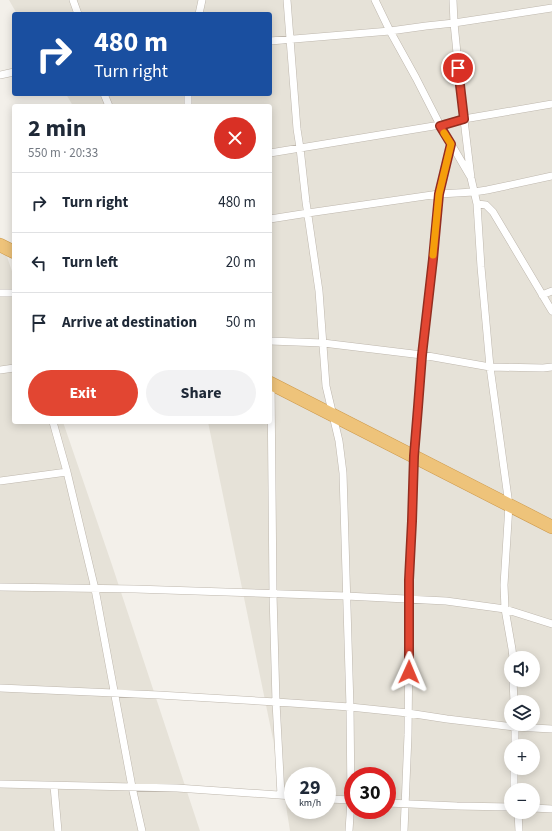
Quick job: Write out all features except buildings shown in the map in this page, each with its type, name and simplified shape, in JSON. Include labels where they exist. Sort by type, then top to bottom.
[{"type":"highway","points":[[0,245],[12,251]]},
{"type":"highway","points":[[272,384],[552,527]]},
{"type":"street","points":[[73,0],[77,12]]},
{"type":"street","points":[[199,12],[202,0]]},
{"type":"street","points":[[287,0],[297,129],[318,290],[326,386],[334,415],[343,473],[351,767]]},
{"type":"street","points":[[375,0],[440,126],[471,178]]},
{"type":"street","points":[[453,0],[462,104],[471,178],[477,204],[490,368],[509,504],[504,585],[505,610],[512,651]]},
{"type":"street","points":[[272,41],[390,31],[552,8]]},
{"type":"street","points":[[0,75],[12,72]]},
{"type":"street","points":[[272,153],[440,126],[464,119],[552,104]]},
{"type":"street","points":[[404,831],[408,713],[409,580],[414,456],[422,355],[439,194],[451,144]]},
{"type":"street","points":[[272,220],[439,194],[487,190],[552,176]]},
{"type":"street","points":[[477,204],[486,205],[493,212],[552,311]]},
{"type":"street","points":[[542,295],[552,291]]},
{"type":"street","points":[[0,293],[12,293]]},
{"type":"street","points":[[272,342],[323,343],[422,355],[490,368],[552,367]]},
{"type":"street","points":[[0,370],[12,368]]},
{"type":"street","points":[[54,424],[67,472],[95,589],[132,787],[142,831]]},
{"type":"street","points":[[271,424],[276,702],[281,795]]},
{"type":"street","points":[[0,480],[67,472]]},
{"type":"street","points":[[0,587],[346,596],[446,601],[505,610],[552,624]]},
{"type":"street","points":[[0,688],[350,707],[447,719],[504,724]]},
{"type":"street","points":[[540,728],[552,729]]},
{"type":"street","points":[[0,784],[177,788],[284,795]]},
{"type":"street","points":[[54,786],[58,831]]},
{"type":"street","points":[[396,804],[504,807]]},
{"type":"street","points":[[540,808],[552,809]]},
{"type":"street","points":[[349,831],[350,819]]},
{"type":"street","points":[[518,819],[519,831]]},
{"type":"shaded area","points":[[9,0],[552,0],[552,831],[290,831],[288,819],[336,819],[336,767],[284,767],[284,793],[208,424],[272,424],[272,104],[72,104],[67,96],[272,96],[272,12],[16,12]]},
{"type":"shaded area","points":[[0,236],[12,271],[12,424],[64,424],[200,831],[0,831]]},
{"type":"slow traffic","points":[[433,255],[439,194],[451,144],[444,133]]},
{"type":"route","points":[[409,672],[409,580],[414,456],[422,355],[439,194],[451,144],[440,126],[464,119],[458,68]]}]
